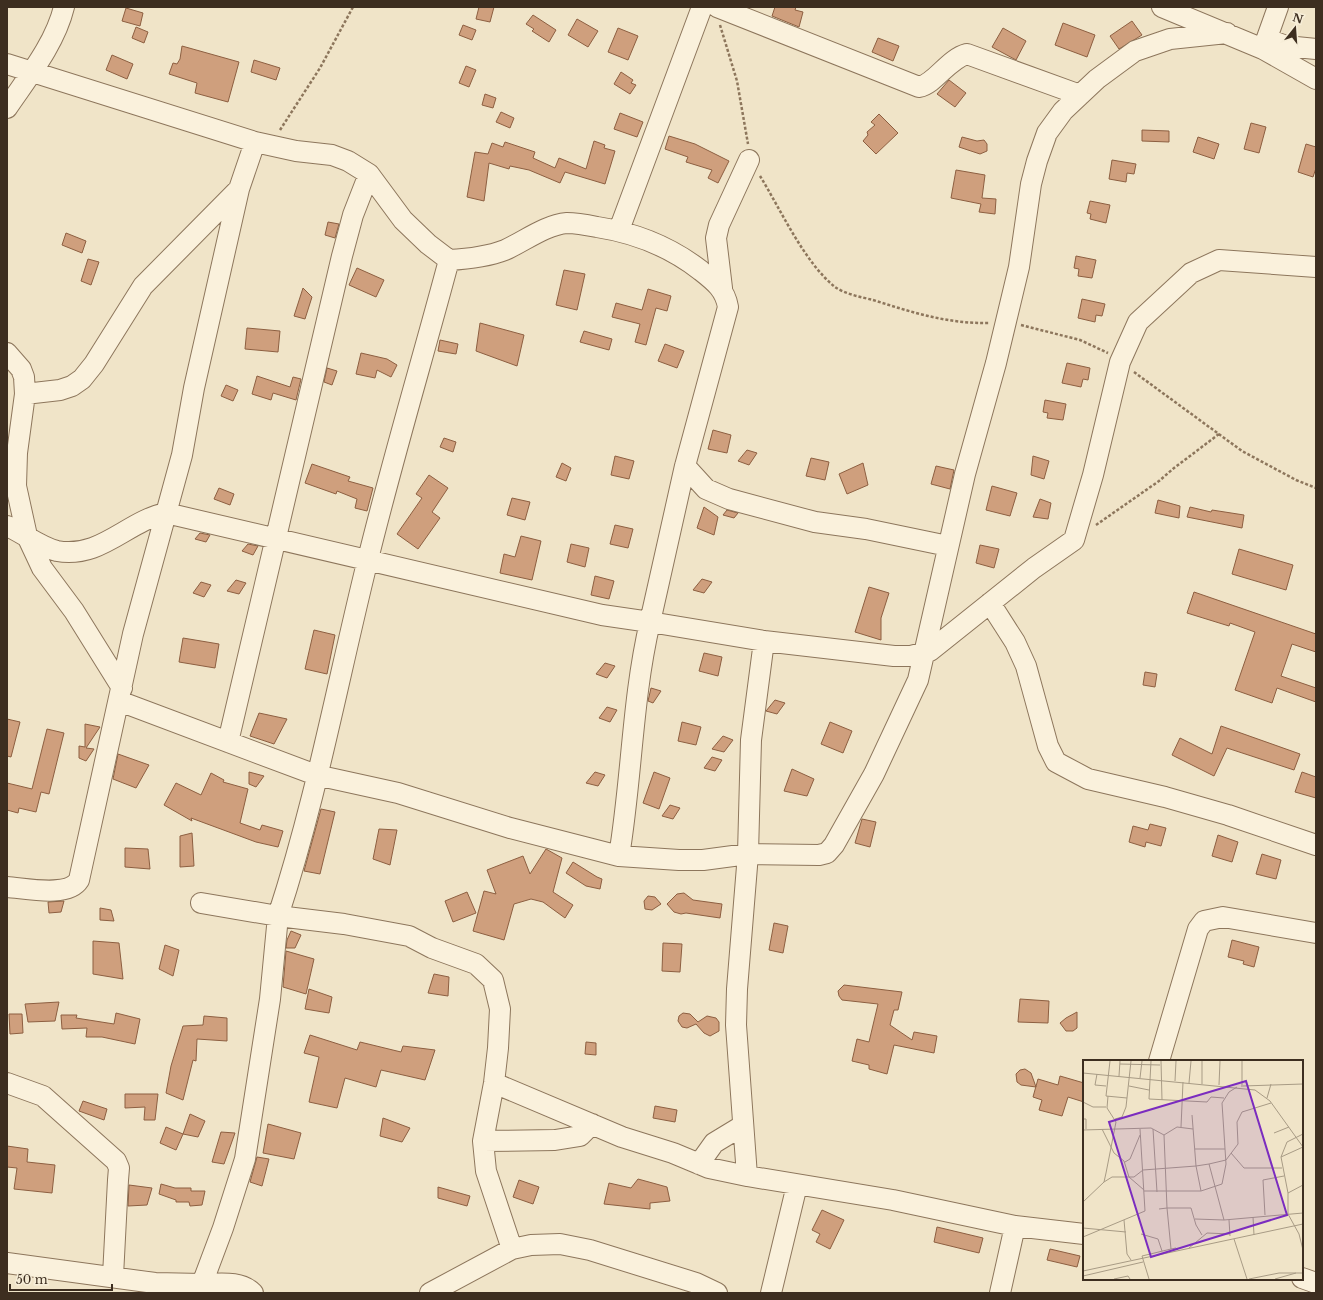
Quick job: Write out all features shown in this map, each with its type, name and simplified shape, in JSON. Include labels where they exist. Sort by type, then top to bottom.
[{"type":"street","points":[[7,108],[33,71],[57,28],[64,7]]},
{"type":"street","points":[[619,230],[702,7]]},
{"type":"street","points":[[1162,7],[1227,33],[1265,44],[1316,49]]},
{"type":"street","points":[[1265,44],[1278,7]]},
{"type":"street","points":[[718,14],[919,87],[926,86],[957,59],[967,54],[1080,95]]},
{"type":"street","points":[[7,353],[21,369],[24,377],[25,394],[17,453],[16,486],[27,536],[42,568],[74,611],[120,694],[228,742],[316,775],[398,793],[510,828],[619,856],[703,860],[748,854],[819,855],[827,852],[834,845],[874,774],[918,680],[965,474],[1006,322],[1019,267],[1031,184],[1037,161],[1053,123],[1097,79],[1135,51],[1170,39],[1227,33]]},
{"type":"street","points":[[1265,44],[1316,79]]},
{"type":"street","points":[[7,64],[262,144],[332,155],[348,161],[369,174],[404,220],[428,244],[449,260],[474,259],[505,250],[554,226],[566,223],[619,230],[638,235],[683,257],[722,288]]},
{"type":"street","points":[[7,887],[64,890],[75,886],[79,880],[133,634],[182,455],[194,388],[239,189],[262,144]]},
{"type":"street","points":[[619,856],[627,808],[642,659],[684,466],[728,307],[727,297],[722,288],[716,238],[719,225],[749,160]]},
{"type":"street","points":[[228,742],[342,256],[353,215],[369,174]]},
{"type":"street","points":[[25,394],[60,390],[72,386],[82,379],[94,364],[143,286],[239,189]]},
{"type":"street","points":[[202,1284],[223,1228],[245,1160],[270,998],[278,916],[294,866],[367,561],[449,260]]},
{"type":"street","points":[[7,526],[56,550],[70,552],[85,550],[118,537],[154,515],[166,513],[602,615],[764,641],[894,656],[911,656],[924,653],[935,648],[1034,568],[1074,540],[1093,475],[1120,362],[1138,322],[1191,273],[1202,266],[1219,260],[1316,267]]},
{"type":"street","points":[[684,466],[706,489],[729,499],[815,522],[866,529],[948,546]]},
{"type":"street","points":[[990,603],[1015,642],[1026,666],[1048,746],[1056,762],[1088,779],[1165,796],[1228,815],[1316,845]]},
{"type":"street","points":[[747,1176],[742,1126],[736,1025],[741,930],[748,854],[751,740],[764,641]]},
{"type":"street","points":[[201,903],[278,916],[398,933],[409,936],[432,948],[476,964],[481,967],[493,980],[500,1009],[494,1083],[483,1141],[486,1171],[512,1249]]},
{"type":"street","points":[[1159,1060],[1167,1027],[1198,929],[1204,921],[1223,918],[1316,933]]},
{"type":"street","points":[[7,1083],[43,1096],[75,1126],[113,1156],[117,1164],[118,1180],[113,1276]]},
{"type":"street","points":[[494,1083],[592,1124],[708,1168],[747,1176],[767,1178],[796,1185],[893,1200],[1015,1226],[1083,1234]]},
{"type":"street","points":[[483,1141],[555,1140],[580,1136],[592,1124]]},
{"type":"street","points":[[699,1164],[714,1143],[742,1126]]},
{"type":"street","points":[[771,1293],[796,1185]]},
{"type":"street","points":[[1000,1293],[1015,1226]]},
{"type":"street","points":[[430,1293],[512,1249],[531,1245],[560,1244],[590,1250],[696,1284],[717,1293]]},
{"type":"street","points":[[7,1263],[45,1269],[113,1276],[155,1283],[237,1284],[245,1287],[253,1293]]},
{"type":"street","points":[[1303,1278],[1316,1282]]},
{"type":"path","points":[[262,144],[320,68],[353,7]]},
{"type":"path","points":[[718,14],[737,81],[749,148],[749,160],[794,235],[817,267],[836,287],[848,293],[928,317],[962,323],[1006,322],[1080,340],[1103,350],[1242,451],[1296,480],[1316,488]]},
{"type":"path","points":[[1074,540],[1159,481],[1219,434]]},
{"type":"building","points":[[479,7],[494,7],[490,22],[476,19]]},
{"type":"building","points":[[775,7],[796,7],[795,10],[803,12],[799,27],[772,16]]},
{"type":"building","points":[[126,8],[143,13],[140,26],[122,21]]},
{"type":"building","points":[[533,15],[556,30],[549,42],[532,31],[534,29],[526,24]]},
{"type":"building","points":[[577,19],[598,31],[588,47],[568,35]]},
{"type":"building","points":[[1132,21],[1142,35],[1119,49],[1110,36]]},
{"type":"building","points":[[1063,23],[1095,35],[1087,57],[1055,45]]},
{"type":"building","points":[[463,25],[476,30],[472,40],[459,35]]},
{"type":"building","points":[[136,27],[148,32],[144,43],[132,38]]},
{"type":"building","points":[[618,28],[638,36],[628,60],[608,52]]},
{"type":"building","points":[[1003,28],[1026,41],[1016,60],[992,47]]},
{"type":"building","points":[[878,38],[899,46],[893,61],[872,52]]},
{"type":"building","points":[[182,46],[239,62],[228,102],[195,93],[197,83],[169,74],[173,63],[177,64],[180,59]]},
{"type":"building","points":[[112,55],[133,64],[127,79],[106,70]]},
{"type":"building","points":[[254,60],[280,68],[276,80],[251,72]]},
{"type":"building","points":[[466,66],[476,70],[469,87],[459,83]]},
{"type":"building","points":[[621,72],[633,80],[631,83],[636,85],[630,94],[614,84]]},
{"type":"building","points":[[949,80],[966,93],[955,107],[937,94]]},
{"type":"building","points":[[485,94],[496,98],[493,108],[482,105]]},
{"type":"building","points":[[501,112],[514,118],[510,128],[496,122]]},
{"type":"building","points":[[620,113],[643,122],[637,137],[614,129]]},
{"type":"building","points":[[879,114],[898,133],[876,154],[863,141],[868,135],[867,132],[875,125],[871,122]]},
{"type":"building","points":[[1251,123],[1266,127],[1259,153],[1244,149]]},
{"type":"building","points":[[1142,130],[1169,131],[1169,142],[1142,141]]},
{"type":"building","points":[[669,136],[695,144],[729,161],[718,183],[708,178],[712,170],[686,162],[688,157],[665,149]]},
{"type":"building","points":[[962,137],[977,141],[984,140],[987,144],[987,151],[980,154],[959,147]]},
{"type":"building","points":[[1198,137],[1219,144],[1214,159],[1193,152]]},
{"type":"building","points":[[594,141],[605,145],[604,148],[615,151],[605,184],[565,172],[560,183],[529,170],[510,166],[509,169],[489,163],[484,201],[467,197],[475,152],[488,154],[492,143],[503,147],[505,142],[535,152],[533,158],[555,168],[559,158],[586,169]]},
{"type":"building","points":[[1306,144],[1316,147],[1316,168],[1313,177],[1298,172]]},
{"type":"building","points":[[1112,160],[1136,164],[1134,174],[1127,173],[1126,182],[1109,179]]},
{"type":"building","points":[[956,170],[985,175],[982,198],[996,199],[995,214],[979,212],[981,204],[951,198]]},
{"type":"building","points":[[1090,201],[1110,205],[1106,223],[1090,219],[1091,214],[1087,213]]},
{"type":"building","points":[[328,222],[339,224],[335,238],[325,235]]},
{"type":"building","points":[[66,233],[86,241],[82,253],[62,245]]},
{"type":"building","points":[[1076,256],[1096,260],[1092,278],[1078,276],[1079,269],[1074,268]]},
{"type":"building","points":[[88,259],[99,262],[91,285],[81,281]]},
{"type":"building","points":[[357,268],[384,280],[376,297],[349,285]]},
{"type":"building","points":[[564,270],[585,274],[577,310],[556,305]]},
{"type":"building","points":[[303,288],[312,297],[305,319],[294,316]]},
{"type":"building","points":[[648,289],[671,296],[667,311],[656,308],[646,345],[635,342],[640,324],[612,317],[616,303],[642,310]]},
{"type":"building","points":[[1082,299],[1105,304],[1102,316],[1096,315],[1095,322],[1078,318]]},
{"type":"building","points":[[480,323],[524,335],[517,366],[476,351]]},
{"type":"building","points":[[247,328],[280,331],[278,352],[245,349]]},
{"type":"building","points":[[584,331],[612,339],[609,350],[580,342]]},
{"type":"building","points":[[440,340],[458,344],[456,354],[438,351]]},
{"type":"building","points":[[665,344],[684,351],[677,368],[658,361]]},
{"type":"building","points":[[361,353],[387,359],[397,365],[391,377],[377,370],[375,378],[356,374]]},
{"type":"building","points":[[1067,363],[1090,368],[1088,380],[1083,379],[1081,387],[1062,383]]},
{"type":"building","points":[[327,368],[337,371],[332,385],[324,382]]},
{"type":"building","points":[[257,376],[290,387],[293,377],[301,379],[296,400],[273,393],[271,400],[252,394]]},
{"type":"building","points":[[226,385],[238,390],[233,401],[221,396]]},
{"type":"building","points":[[1045,400],[1066,404],[1063,420],[1047,418],[1048,413],[1043,412]]},
{"type":"building","points":[[713,430],[731,435],[727,453],[708,449]]},
{"type":"building","points":[[444,438],[456,442],[453,452],[440,447]]},
{"type":"building","points":[[747,450],[757,453],[749,465],[738,461]]},
{"type":"building","points":[[615,456],[634,461],[629,479],[611,475]]},
{"type":"building","points":[[1033,456],[1049,461],[1044,479],[1031,475]]},
{"type":"building","points":[[811,458],[829,462],[825,480],[806,476]]},
{"type":"building","points":[[562,463],[571,468],[566,481],[556,477]]},
{"type":"building","points":[[863,463],[868,485],[847,494],[839,474]]},
{"type":"building","points":[[312,464],[350,477],[348,481],[373,488],[367,511],[355,508],[357,499],[337,491],[336,494],[305,483]]},
{"type":"building","points":[[936,466],[954,470],[950,489],[931,484]]},
{"type":"building","points":[[429,475],[448,488],[432,512],[440,518],[418,549],[397,534],[422,498],[416,494]]},
{"type":"building","points":[[992,486],[1017,493],[1010,516],[986,510]]},
{"type":"building","points":[[219,488],[234,494],[230,505],[214,499]]},
{"type":"building","points":[[512,498],[530,502],[525,520],[507,515]]},
{"type":"building","points":[[1040,499],[1051,503],[1048,519],[1033,517]]},
{"type":"building","points":[[1158,500],[1180,506],[1179,518],[1155,513]]},
{"type":"building","points":[[704,507],[718,517],[714,535],[697,528]]},
{"type":"building","points":[[1190,507],[1211,512],[1212,510],[1244,515],[1242,528],[1187,517]]},
{"type":"building","points":[[727,510],[738,513],[734,518],[723,515]]},
{"type":"building","points":[[615,525],[633,529],[628,548],[610,544]]},
{"type":"building","points":[[200,533],[210,535],[206,542],[195,539]]},
{"type":"building","points":[[521,536],[541,541],[532,580],[500,573],[504,554],[515,557]]},
{"type":"building","points":[[248,544],[258,546],[253,555],[242,551]]},
{"type":"building","points":[[571,544],[589,548],[585,567],[567,562]]},
{"type":"building","points":[[980,545],[999,549],[994,568],[976,563]]},
{"type":"building","points":[[1239,549],[1293,565],[1286,590],[1232,574]]},
{"type":"building","points":[[595,576],[614,581],[609,599],[591,595]]},
{"type":"building","points":[[702,579],[712,582],[704,593],[693,590]]},
{"type":"building","points":[[236,580],[246,583],[239,594],[227,591]]},
{"type":"building","points":[[201,582],[211,585],[204,597],[193,593]]},
{"type":"building","points":[[869,587],[889,593],[881,618],[881,640],[855,632]]},
{"type":"building","points":[[1194,592],[1316,634],[1316,652],[1292,644],[1281,676],[1316,688],[1316,702],[1277,688],[1272,703],[1235,690],[1255,632],[1230,623],[1229,626],[1187,613]]},
{"type":"building","points":[[314,630],[335,635],[327,674],[305,669]]},
{"type":"building","points":[[183,638],[219,644],[215,668],[179,662]]},
{"type":"building","points":[[704,653],[722,657],[718,676],[699,671]]},
{"type":"building","points":[[605,663],[615,666],[607,678],[596,674]]},
{"type":"building","points":[[1145,672],[1157,674],[1155,687],[1143,685]]},
{"type":"building","points":[[651,688],[661,691],[653,703],[648,701]]},
{"type":"building","points":[[775,700],[785,703],[777,714],[766,711]]},
{"type":"building","points":[[607,707],[617,710],[610,722],[599,718]]},
{"type":"building","points":[[259,713],[287,719],[274,744],[250,736]]},
{"type":"building","points":[[7,719],[20,722],[11,757],[7,756]]},
{"type":"building","points":[[682,722],[701,727],[696,745],[678,741]]},
{"type":"building","points":[[830,722],[852,731],[843,753],[821,744]]},
{"type":"building","points":[[85,724],[100,727],[86,748],[94,749],[86,761],[79,758],[79,746],[85,747]]},
{"type":"building","points":[[1221,726],[1300,754],[1294,770],[1227,748],[1214,776],[1172,755],[1180,738],[1212,754]]},
{"type":"building","points":[[47,729],[64,733],[49,794],[41,792],[36,812],[19,808],[18,813],[7,810],[7,783],[32,789]]},
{"type":"building","points":[[723,736],[733,740],[724,752],[712,749]]},
{"type":"building","points":[[118,754],[149,765],[136,788],[113,779]]},
{"type":"building","points":[[712,757],[722,760],[715,771],[704,768]]},
{"type":"building","points":[[792,769],[814,779],[807,796],[784,791]]},
{"type":"building","points":[[249,772],[264,776],[256,787],[249,784]]},
{"type":"building","points":[[595,772],[605,775],[598,786],[586,783]]},
{"type":"building","points":[[654,772],[670,778],[659,809],[643,803]]},
{"type":"building","points":[[1302,772],[1316,777],[1316,798],[1295,792]]},
{"type":"building","points":[[211,773],[224,780],[223,782],[248,789],[240,823],[260,830],[262,825],[283,831],[278,847],[256,842],[191,818],[192,821],[164,805],[176,783],[201,795]]},
{"type":"building","points":[[670,805],[680,808],[673,819],[662,816]]},
{"type":"building","points":[[321,809],[335,812],[320,874],[304,871]]},
{"type":"building","points":[[862,819],[876,822],[870,847],[855,843]]},
{"type":"building","points":[[1150,824],[1166,828],[1161,846],[1146,842],[1145,847],[1129,842],[1133,826],[1148,830]]},
{"type":"building","points":[[379,829],[397,830],[390,865],[373,859]]},
{"type":"building","points":[[192,833],[194,866],[180,867],[180,836]]},
{"type":"building","points":[[1218,835],[1238,842],[1232,862],[1212,856]]},
{"type":"building","points":[[125,848],[148,849],[150,869],[125,867]]},
{"type":"building","points":[[546,849],[562,858],[553,892],[573,905],[565,918],[543,902],[531,899],[514,904],[504,940],[473,931],[484,891],[496,894],[487,870],[523,856],[530,874]]},
{"type":"building","points":[[1262,854],[1281,860],[1276,879],[1256,874]]},
{"type":"building","points":[[573,862],[602,879],[600,889],[586,886],[566,873]]},
{"type":"building","points":[[467,892],[476,913],[453,922],[445,901]]},
{"type":"building","points":[[684,893],[693,900],[722,904],[720,918],[674,912],[667,904],[677,894]]},
{"type":"building","points":[[648,896],[655,897],[661,904],[652,910],[645,909],[644,901]]},
{"type":"building","points":[[64,901],[61,912],[49,913],[48,902]]},
{"type":"building","points":[[100,908],[111,910],[114,921],[100,920]]},
{"type":"building","points":[[774,923],[788,926],[783,953],[769,950]]},
{"type":"building","points":[[291,931],[301,935],[295,948],[286,948],[287,940]]},
{"type":"building","points":[[1232,940],[1259,947],[1254,967],[1243,964],[1244,961],[1228,957]]},
{"type":"building","points":[[93,941],[119,943],[123,979],[93,974]]},
{"type":"building","points":[[663,943],[682,944],[680,972],[662,971]]},
{"type":"building","points":[[165,945],[179,950],[173,976],[159,969]]},
{"type":"building","points":[[286,951],[314,959],[306,994],[283,987]]},
{"type":"building","points":[[434,974],[449,977],[448,996],[428,993]]},
{"type":"building","points":[[844,985],[902,992],[898,1010],[894,1010],[890,1025],[912,1040],[914,1032],[937,1036],[934,1053],[894,1045],[887,1074],[869,1069],[869,1065],[852,1061],[857,1039],[869,1042],[878,1004],[842,1000],[838,991]]},
{"type":"building","points":[[309,989],[332,997],[329,1013],[305,1009]]},
{"type":"building","points":[[1020,999],[1049,1001],[1048,1023],[1018,1022]]},
{"type":"building","points":[[59,1002],[55,1021],[28,1022],[25,1004]]},
{"type":"building","points":[[1077,1012],[1077,1028],[1073,1031],[1066,1031],[1060,1023]]},
{"type":"building","points":[[116,1013],[140,1019],[135,1044],[102,1037],[86,1037],[87,1028],[62,1029],[61,1015],[77,1015],[76,1018],[114,1024]]},
{"type":"building","points":[[683,1013],[690,1014],[698,1022],[707,1016],[716,1018],[719,1022],[719,1031],[710,1036],[704,1033],[696,1024],[687,1028],[682,1027],[678,1021],[679,1016]]},
{"type":"building","points":[[9,1014],[22,1014],[23,1033],[10,1034]]},
{"type":"building","points":[[204,1016],[227,1018],[227,1041],[197,1039],[196,1061],[193,1060],[183,1100],[166,1093],[171,1066],[183,1026],[203,1025]]},
{"type":"building","points":[[310,1035],[357,1050],[360,1042],[401,1052],[403,1046],[435,1050],[425,1080],[381,1070],[376,1087],[345,1078],[337,1108],[309,1102],[319,1057],[304,1053]]},
{"type":"building","points":[[586,1042],[596,1043],[596,1055],[585,1054]]},
{"type":"building","points":[[1025,1069],[1031,1073],[1036,1087],[1021,1085],[1017,1082],[1016,1074],[1020,1070]]},
{"type":"building","points":[[1060,1076],[1083,1083],[1083,1102],[1068,1097],[1062,1116],[1039,1110],[1042,1100],[1033,1097],[1038,1079],[1058,1085]]},
{"type":"building","points":[[125,1094],[158,1094],[155,1120],[144,1120],[145,1107],[125,1108]]},
{"type":"building","points":[[83,1101],[107,1109],[104,1120],[79,1111]]},
{"type":"building","points":[[655,1106],[677,1110],[675,1122],[653,1118]]},
{"type":"building","points":[[190,1114],[205,1121],[198,1137],[183,1134]]},
{"type":"building","points":[[383,1118],[410,1128],[402,1142],[380,1136]]},
{"type":"building","points":[[268,1124],[301,1133],[294,1159],[263,1153]]},
{"type":"building","points":[[166,1127],[183,1134],[176,1150],[160,1143]]},
{"type":"building","points":[[221,1132],[235,1133],[224,1164],[212,1162]]},
{"type":"building","points":[[7,1146],[28,1149],[27,1162],[55,1165],[52,1193],[14,1189],[17,1168],[7,1167]]},
{"type":"building","points":[[257,1157],[269,1159],[262,1186],[250,1182]]},
{"type":"building","points":[[638,1179],[667,1187],[670,1201],[650,1203],[650,1209],[604,1204],[609,1183],[631,1188]]},
{"type":"building","points":[[519,1180],[539,1187],[533,1204],[513,1197]]},
{"type":"building","points":[[161,1184],[175,1188],[191,1188],[191,1191],[205,1191],[202,1205],[190,1206],[189,1202],[176,1202],[176,1200],[159,1194]]},
{"type":"building","points":[[129,1185],[152,1188],[147,1205],[128,1206]]},
{"type":"building","points":[[438,1187],[470,1196],[467,1206],[438,1198]]},
{"type":"building","points":[[822,1210],[844,1220],[830,1249],[816,1242],[820,1234],[812,1230]]},
{"type":"building","points":[[937,1227],[983,1238],[979,1253],[934,1242]]},
{"type":"building","points":[[1050,1249],[1080,1256],[1077,1267],[1047,1260]]}]
